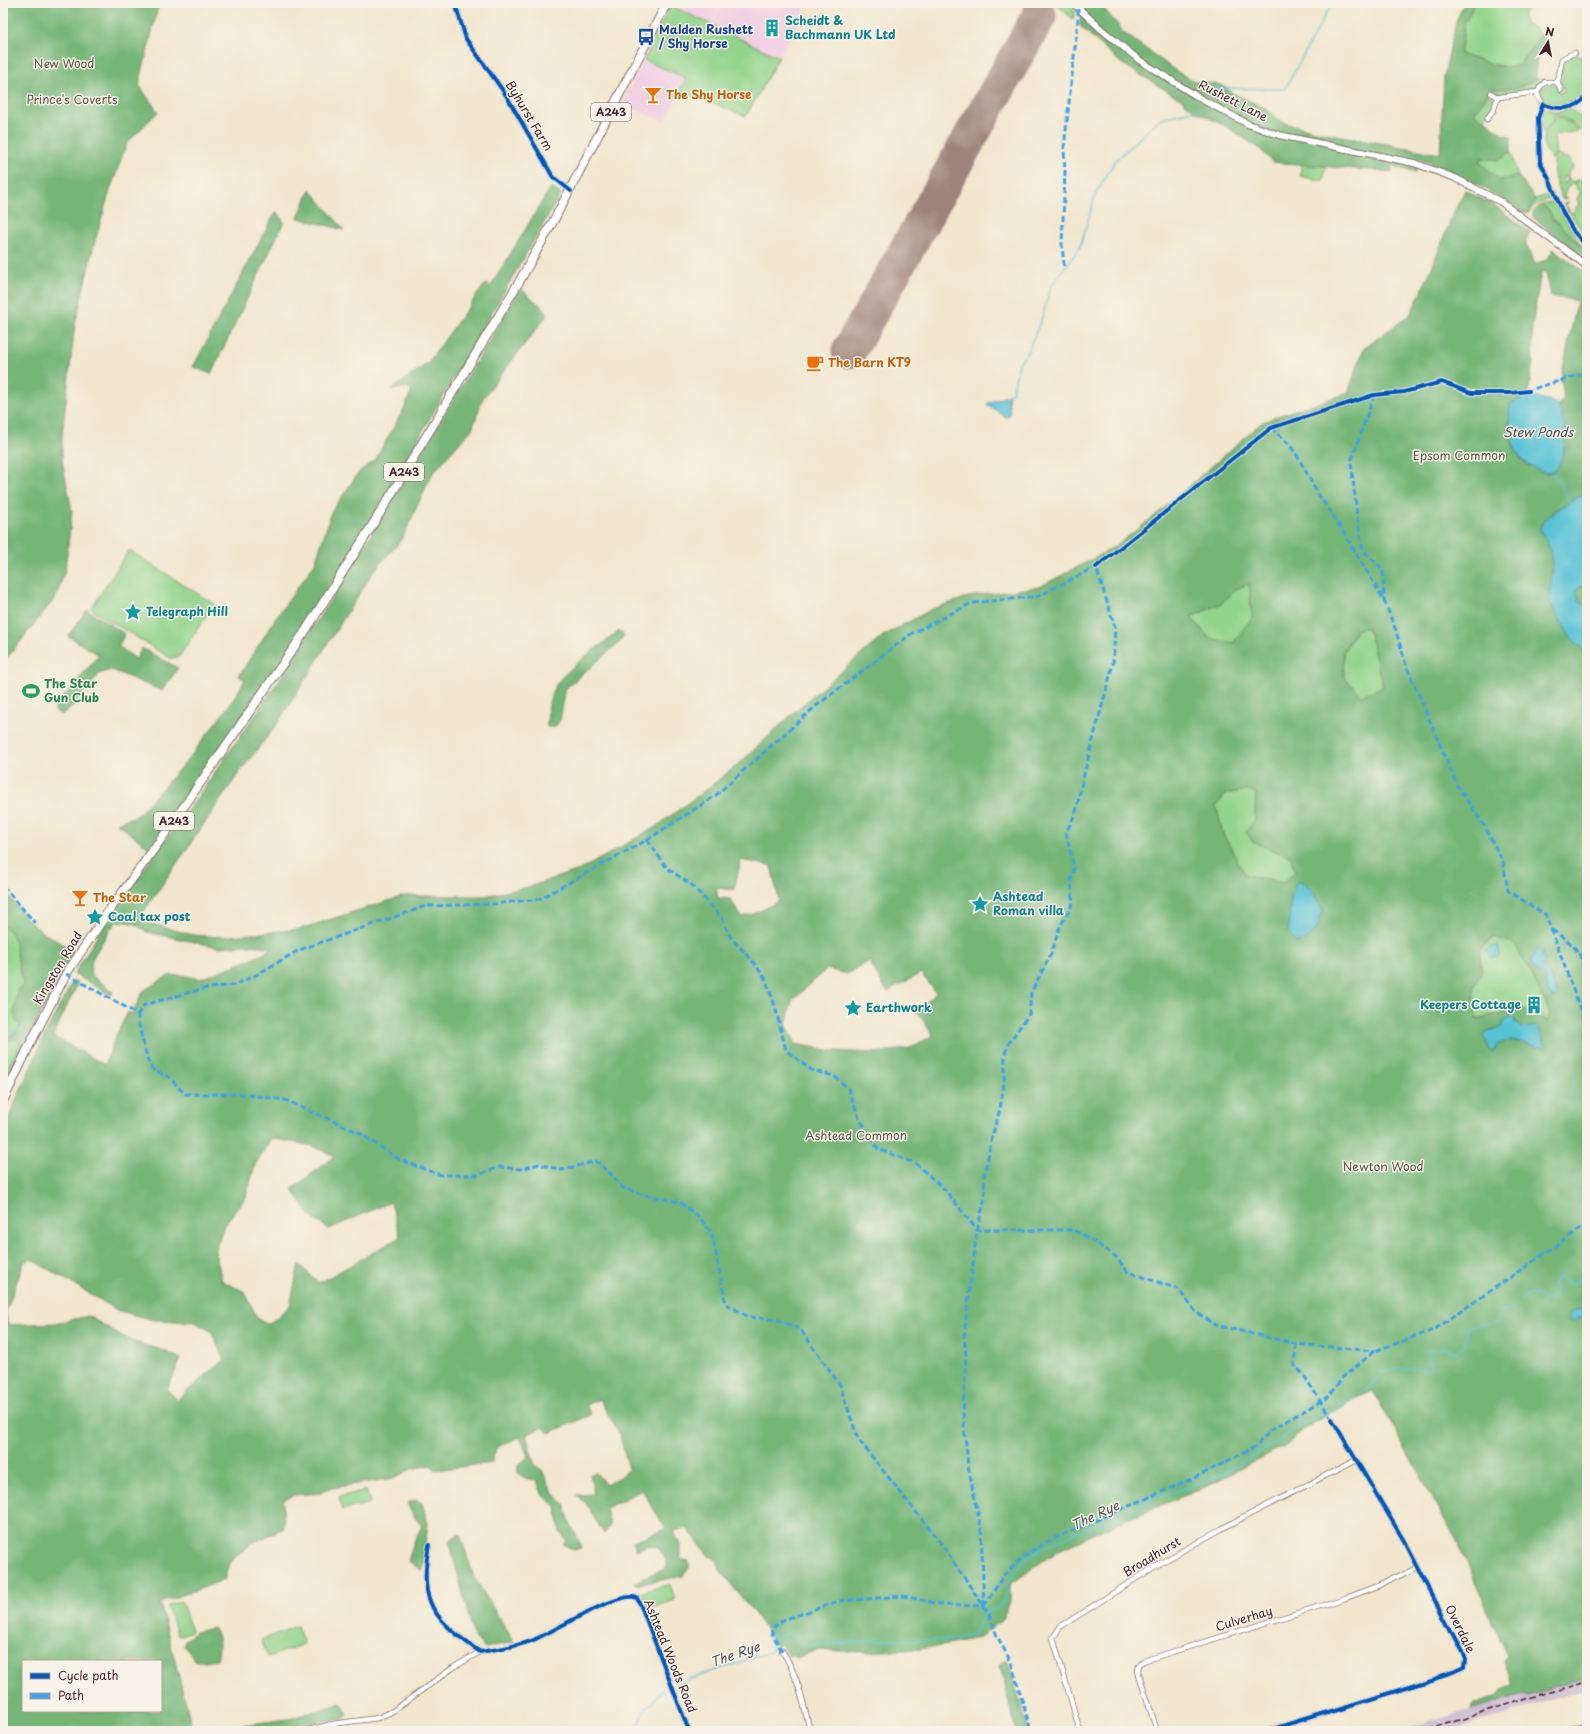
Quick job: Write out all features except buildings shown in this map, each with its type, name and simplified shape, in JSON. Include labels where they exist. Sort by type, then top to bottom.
[{"type":"highway","name":"A243","points":[[571,191],[667,3]]},
{"type":"highway","name":"Kingston Road","points":[[3,1101],[66,974],[306,630],[376,519],[519,282],[571,191]]},
{"type":"main road","name":"Rushett Lane","points":[[1073,3],[1106,34],[1139,60],[1201,99],[1248,124],[1279,135],[1414,163],[1455,178],[1501,202],[1587,266]]},
{"type":"street","name":"Byhurst Farm","points":[[455,3],[466,38],[506,95],[553,177],[571,191]]},
{"type":"street","points":[[1585,51],[1587,60]]},
{"type":"street","points":[[1557,82],[1560,77],[1562,59],[1569,54],[1575,54]]},
{"type":"street","points":[[1557,82],[1545,82],[1540,87],[1538,92],[1539,99],[1543,104],[1558,108],[1568,108],[1582,102],[1587,95]]},
{"type":"street","points":[[1557,82],[1561,90]]},
{"type":"street","points":[[1492,93],[1498,98],[1538,92]]},
{"type":"street","points":[[1487,119],[1494,110],[1498,98]]},
{"type":"street","points":[[1543,104],[1538,118],[1540,162],[1563,213],[1574,232],[1587,247]]},
{"type":"street","name":"Overdale","points":[[1266,1731],[1439,1678],[1460,1671],[1464,1668],[1465,1659],[1418,1567],[1332,1419]]},
{"type":"street","name":"Broadhurst","points":[[1080,1731],[1053,1638],[1060,1627],[1159,1564],[1223,1528],[1356,1460]]},
{"type":"street","points":[[429,1545],[426,1573],[427,1594],[432,1608],[447,1628],[480,1652]]},
{"type":"street","name":"Culverhay","points":[[1157,1731],[1138,1671],[1143,1661],[1346,1598],[1418,1567]]},
{"type":"street","name":"Ashtead Woods Road","points":[[305,1731],[332,1724],[383,1716],[393,1711],[454,1667],[480,1652],[506,1648],[532,1640],[569,1620],[615,1600],[634,1596],[639,1601],[644,1611],[689,1731]]},
{"type":"street","points":[[782,1651],[795,1672],[810,1731]]},
{"type":"street","points":[[1573,1731],[1587,1728]]},
{"type":"shaded area","points":[[676,3],[808,3],[779,57],[674,7]]},
{"type":"shaded area","points":[[644,60],[687,78],[665,122],[622,104]]},
{"type":"shaded area","points":[[1587,1677],[1587,1689],[1449,1731],[1399,1731],[1524,1693],[1527,1696]]},
{"type":"green space","name":"Prince's Coverts","points":[[3,3],[159,3],[139,85],[158,112],[127,143],[110,190],[95,241],[75,324],[62,435],[62,460],[72,511],[65,570],[56,597],[3,663]]},
{"type":"green space","points":[[1055,3],[1067,3],[1075,10],[1073,19]]},
{"type":"green space","points":[[1081,3],[1103,3],[1105,10],[1122,30],[1119,36],[1124,33],[1176,71],[1194,81],[1222,85],[1232,93],[1265,108],[1282,122],[1315,131],[1440,154],[1444,76],[1456,21],[1464,3],[1475,3],[1465,22],[1460,54],[1489,64],[1513,67],[1524,60],[1541,35],[1546,40],[1537,53],[1536,79],[1516,89],[1491,89],[1474,114],[1488,122],[1502,134],[1511,136],[1511,152],[1497,160],[1482,158],[1480,161],[1481,164],[1500,180],[1518,176],[1535,199],[1528,212],[1524,213],[1473,182],[1446,169],[1418,159],[1416,172],[1392,166],[1391,172],[1272,162],[1259,148],[1227,127],[1195,111],[1182,100],[1121,63],[1080,26]]},
{"type":"green space","points":[[1475,3],[1542,3],[1526,10],[1523,17],[1526,24],[1533,27],[1541,35],[1519,65],[1506,67],[1460,54],[1465,22]]},
{"type":"green space","points":[[670,5],[779,57],[746,116],[680,91],[686,78],[644,60]]},
{"type":"green space","points":[[1576,54],[1585,59],[1586,63],[1588,82],[1585,96],[1581,101],[1575,104],[1562,106],[1544,101],[1540,94],[1542,89],[1548,84],[1556,85],[1560,93],[1564,91],[1561,82],[1563,61],[1569,56]]},
{"type":"green space","points":[[1536,79],[1546,79],[1535,90],[1498,95],[1492,91],[1489,94],[1495,100],[1493,107],[1485,119],[1488,122],[1474,114],[1491,89],[1516,89]]},
{"type":"green space","points":[[1546,109],[1556,111],[1553,120],[1543,133],[1540,118],[1543,110]]},
{"type":"green space","points":[[1571,109],[1587,122],[1584,123],[1583,127],[1587,129],[1578,131],[1572,123],[1556,115],[1558,111]]},
{"type":"green space","points":[[1556,117],[1574,126],[1577,131],[1556,135],[1554,138],[1556,153],[1552,160],[1544,147],[1544,134]]},
{"type":"green space","points":[[1511,152],[1518,176],[1500,180],[1480,163],[1482,158],[1497,160]]},
{"type":"green space","points":[[1557,154],[1569,159],[1572,163],[1573,168],[1568,172],[1568,178],[1563,177],[1564,183],[1567,183],[1567,179],[1575,182],[1574,186],[1572,183],[1566,190],[1564,197],[1568,198],[1562,199],[1555,177],[1554,165]]},
{"type":"green space","points":[[1302,162],[1326,166],[1323,181],[1300,176]]},
{"type":"green space","points":[[1583,179],[1587,181],[1587,211],[1584,234],[1563,203],[1569,202],[1565,204],[1572,214],[1579,204],[1577,199],[1580,193],[1575,186],[1577,180]]},
{"type":"green space","points":[[551,187],[561,194],[379,506],[309,620],[150,849],[117,823],[138,815],[190,757],[231,703],[245,680],[239,676],[276,618],[315,563],[332,511],[359,472],[375,460],[404,409],[412,390],[407,387],[391,390],[428,363],[485,284],[491,286]]},
{"type":"green space","points":[[310,189],[344,230],[298,218]]},
{"type":"green space","name":"Ashtead Common","points":[[1465,190],[1495,206],[1530,232],[1525,243],[1535,264],[1548,259],[1553,249],[1587,274],[1587,493],[1555,511],[1544,520],[1541,525],[1551,551],[1553,564],[1549,600],[1569,635],[1587,654],[1587,1308],[1576,1310],[1579,1317],[1587,1319],[1587,1677],[1527,1696],[1524,1694],[1470,1710],[1471,1705],[1498,1695],[1504,1688],[1513,1685],[1504,1662],[1508,1656],[1456,1539],[1373,1391],[1356,1398],[1313,1423],[1286,1445],[1201,1489],[1115,1524],[1057,1551],[1010,1584],[1010,1602],[1002,1620],[979,1638],[920,1649],[864,1652],[816,1650],[797,1658],[792,1654],[789,1656],[780,1644],[776,1645],[754,1613],[720,1570],[715,1558],[709,1556],[687,1528],[674,1531],[680,1545],[680,1559],[689,1561],[689,1568],[683,1576],[635,1585],[634,1583],[649,1575],[666,1569],[666,1560],[658,1547],[649,1545],[636,1550],[633,1541],[666,1529],[642,1490],[606,1508],[610,1525],[604,1534],[585,1502],[576,1495],[594,1494],[590,1474],[596,1473],[606,1484],[617,1479],[629,1469],[619,1433],[599,1399],[586,1405],[591,1415],[549,1433],[543,1427],[526,1435],[535,1465],[542,1470],[552,1491],[565,1506],[569,1520],[582,1548],[574,1550],[563,1544],[567,1541],[560,1532],[556,1506],[543,1496],[537,1481],[525,1478],[518,1473],[518,1465],[528,1457],[520,1437],[497,1447],[491,1463],[435,1470],[431,1465],[411,1469],[393,1478],[326,1489],[321,1493],[293,1495],[283,1500],[284,1528],[252,1543],[229,1563],[224,1580],[160,1603],[193,1731],[3,1731],[3,1130],[46,1032],[73,981],[78,983],[53,1036],[105,1065],[114,1040],[128,1012],[132,1014],[143,991],[168,976],[180,975],[200,979],[261,955],[273,947],[248,945],[218,947],[147,932],[134,923],[117,921],[92,959],[90,974],[113,992],[111,995],[74,974],[112,912],[202,791],[278,682],[347,574],[521,289],[547,311],[548,314],[483,398],[472,429],[432,474],[402,539],[373,572],[275,727],[241,770],[138,920],[192,935],[222,937],[300,929],[404,896],[485,896],[528,887],[582,869],[654,828],[703,792],[741,762],[801,706],[883,636],[932,609],[968,597],[1039,587],[1095,558],[1114,547],[1155,516],[1261,423],[1280,415],[1348,393],[1364,348],[1410,315],[1431,270],[1453,214]],"holes":[[[1541,272],[1546,272],[1551,296],[1577,301],[1561,378],[1564,398],[1557,406],[1563,416],[1547,473],[1527,465],[1521,459],[1513,445],[1509,422],[1524,397],[1528,395],[1533,362],[1532,327]],[[1249,584],[1252,618],[1233,643],[1209,638],[1191,617],[1222,603],[1236,589]],[[1368,628],[1383,687],[1362,695],[1344,678],[1343,652],[1357,629]],[[1246,790],[1256,793],[1255,820],[1246,832],[1253,842],[1291,857],[1295,871],[1284,883],[1245,875],[1223,834],[1216,806],[1226,794]],[[741,860],[771,866],[779,901],[754,914],[742,917],[730,899],[718,898],[716,888],[734,890]],[[1493,937],[1513,943],[1528,966],[1550,1013],[1548,1021],[1523,1009],[1476,1019],[1473,987],[1482,971],[1479,950]],[[1541,950],[1545,962],[1541,966],[1558,993],[1552,997],[1546,988],[1544,975],[1538,973],[1532,960]],[[869,961],[887,992],[921,973],[936,993],[918,1012],[933,1036],[907,1049],[874,1053],[833,1051],[796,1044],[786,1024],[792,1001],[827,969],[848,974]],[[1515,1018],[1515,1022],[1525,1029],[1544,1048],[1512,1040],[1498,1044],[1488,1050],[1487,1045],[1490,1030],[1499,1028]],[[271,1138],[313,1146],[335,1156],[292,1189],[312,1218],[329,1229],[391,1202],[400,1237],[319,1283],[299,1264],[290,1306],[269,1324],[257,1318],[245,1292],[222,1281],[215,1250],[224,1225],[246,1197],[255,1165]],[[31,1259],[119,1311],[153,1320],[195,1322],[212,1332],[224,1360],[177,1400],[167,1389],[181,1359],[159,1349],[131,1341],[88,1316],[58,1323],[8,1325],[6,1312],[24,1262]]]},
{"type":"green space","points":[[1552,193],[1551,198],[1535,205],[1529,213],[1524,213],[1528,212],[1535,199]]},
{"type":"green space","points":[[1551,202],[1556,204],[1576,235],[1576,238],[1587,252],[1560,224],[1553,220],[1550,212],[1541,205]]},
{"type":"green space","points":[[1541,205],[1549,210],[1553,220],[1560,224],[1587,252],[1587,262],[1533,217],[1536,209]]},
{"type":"green space","points":[[276,211],[284,222],[211,374],[193,367]]},
{"type":"green space","points":[[129,550],[214,604],[179,657],[170,658],[91,609]]},
{"type":"green space","points":[[1249,584],[1252,618],[1233,643],[1209,638],[1191,617],[1222,603],[1236,589]]},
{"type":"green space","points":[[1581,586],[1587,587],[1587,607],[1581,602],[1576,591]]},
{"type":"green space","points":[[87,610],[125,634],[118,646],[136,659],[142,648],[178,668],[162,691],[112,670],[100,673],[72,707],[61,715],[54,710],[59,700],[66,694],[99,655],[68,636]]},
{"type":"green space","points":[[1368,628],[1383,687],[1362,696],[1344,678],[1343,653],[1357,629]]},
{"type":"green space","points":[[619,631],[624,635],[620,642],[566,688],[560,720],[555,727],[547,727],[551,696],[554,688],[560,680],[575,665]]},
{"type":"green space","points":[[1246,790],[1256,792],[1253,842],[1291,857],[1295,871],[1284,883],[1245,875],[1223,834],[1216,806],[1226,794]]},
{"type":"green space","points":[[3,889],[30,922],[43,933],[73,950],[3,1093]]},
{"type":"green space","points":[[3,889],[30,922],[43,933],[73,950],[3,1093],[3,1081],[20,1042],[14,1039],[6,1043],[3,1047],[3,1039],[9,1037],[17,1031],[20,1025],[17,1023],[14,1013],[18,989],[23,985],[13,935],[3,925]]},
{"type":"green space","points":[[1494,937],[1513,943],[1528,966],[1550,1013],[1548,1021],[1523,1009],[1475,1019],[1473,987],[1482,971],[1479,950]]},
{"type":"green space","points":[[366,1490],[370,1503],[342,1510],[339,1497]]},
{"type":"green space","points":[[415,1500],[422,1503],[428,1523],[422,1571],[408,1561],[415,1539],[422,1526],[413,1515],[407,1503]]},
{"type":"green space","points":[[460,1534],[474,1577],[514,1642],[485,1648],[474,1637],[449,1540]]},
{"type":"green space","points":[[670,1584],[675,1600],[649,1609],[642,1592]]},
{"type":"green space","points":[[181,1601],[192,1631],[178,1636],[167,1606]]},
{"type":"green space","points":[[297,1626],[304,1644],[268,1657],[261,1640]]},
{"type":"green space","points":[[213,1628],[219,1642],[217,1659],[196,1661],[184,1646],[185,1640],[196,1632]]},
{"type":"green space","points":[[1004,1661],[1008,1662],[1029,1731],[1017,1731],[1006,1696],[1007,1687],[999,1666]]},
{"type":"green space","points":[[341,1703],[348,1714],[344,1719],[312,1723],[292,1731],[195,1731],[289,1719]]},
{"type":"water","points":[[1008,395],[1010,414],[1008,417],[987,404]]},
{"type":"water","name":"Stew Ponds","points":[[1528,395],[1554,403],[1561,411],[1565,429],[1564,449],[1562,459],[1551,473],[1543,472],[1530,466],[1523,460],[1513,444],[1509,425],[1510,404]]},
{"type":"water","points":[[1587,493],[1587,587],[1581,586],[1576,591],[1579,601],[1587,607],[1587,654],[1569,635],[1549,600],[1553,564],[1551,551],[1540,529],[1547,518],[1553,513],[1567,503]]},
{"type":"water","points":[[1299,880],[1312,890],[1323,910],[1318,927],[1312,935],[1308,939],[1296,943],[1288,930],[1292,896]]},
{"type":"water","points":[[1498,945],[1501,955],[1498,957],[1490,957],[1487,951],[1488,948]]},
{"type":"water","points":[[1537,948],[1541,950],[1545,962],[1541,966],[1548,973],[1558,993],[1556,998],[1552,997],[1548,992],[1544,975],[1536,972],[1531,962]]},
{"type":"water","points":[[1512,1016],[1514,1017],[1515,1022],[1522,1028],[1538,1026],[1547,1048],[1512,1040],[1498,1044],[1493,1052],[1488,1050],[1484,1035],[1486,1032],[1501,1027],[1505,1020]]},
{"type":"water","points":[[1587,1308],[1587,1319],[1579,1317],[1573,1322],[1570,1321],[1569,1314],[1576,1310]]},
{"type":"waterway","points":[[1215,88],[1285,89],[1332,3]]},
{"type":"waterway","points":[[1008,395],[1012,393],[1019,363],[1028,351],[1042,317],[1051,286],[1080,247],[1096,193],[1116,160],[1161,118],[1202,109]]},
{"type":"waterway","points":[[1551,473],[1560,482],[1570,503]]},
{"type":"waterway","points":[[3,1036],[24,1028]]},
{"type":"waterway","name":"The Rye","points":[[1521,1300],[1530,1293],[1538,1295],[1543,1300],[1552,1300],[1556,1293],[1553,1286],[1557,1276],[1574,1285],[1582,1277],[1587,1276]]},
{"type":"waterway","name":"The Rye","points":[[678,1683],[770,1652],[773,1644],[766,1635],[773,1634],[777,1637],[789,1633],[808,1646],[890,1639],[943,1640],[960,1638],[975,1633],[986,1612],[997,1609],[1003,1602],[1007,1593],[1007,1582],[1022,1562],[1039,1551],[1059,1540],[1126,1512],[1155,1497],[1212,1479],[1279,1441],[1289,1432],[1301,1425],[1329,1412],[1366,1390],[1378,1377],[1380,1371],[1416,1367],[1424,1371],[1429,1370],[1431,1368],[1428,1352],[1429,1350],[1438,1351],[1443,1348],[1456,1352],[1465,1345],[1468,1327],[1475,1324],[1486,1325],[1497,1322],[1502,1310],[1510,1310],[1514,1307]]},
{"type":"waterway","name":"The Rye","points":[[631,1731],[637,1729],[645,1710],[663,1690]]},
{"type":"runway","points":[[849,351],[1039,16]]},
{"type":"railway","points":[[1419,1731],[1587,1681]]},
{"type":"marked path","points":[[1064,266],[1062,244],[1065,173],[1064,148],[1078,20],[1078,3]]},
{"type":"marked path","points":[[1526,391],[1582,374],[1587,376]]},
{"type":"marked path","points":[[1374,395],[1351,462],[1357,515],[1363,550],[1383,570],[1384,600]]},
{"type":"marked path","points":[[1271,428],[1288,443],[1297,455],[1318,494],[1336,520],[1384,600],[1395,628],[1406,665],[1457,785],[1485,827],[1503,862],[1508,891],[1546,915],[1587,1028]]},
{"type":"marked path","points":[[66,974],[138,1014],[144,1005],[202,989],[234,985],[258,974],[299,950],[426,906],[492,904],[539,899],[647,840],[715,796],[816,706],[911,634],[972,603],[1039,596],[1099,565]]},
{"type":"marked path","points":[[984,1606],[981,1529],[968,1466],[963,1414],[966,1355],[964,1336],[977,1230],[985,1198],[984,1177],[992,1137],[1000,1109],[1004,1083],[1005,1054],[1008,1044],[1029,1014],[1031,993],[1051,954],[1059,929],[1073,903],[1071,881],[1074,868],[1066,833],[1076,812],[1082,782],[1113,664],[1115,627],[1096,567]]},
{"type":"marked path","points":[[647,840],[667,868],[693,886],[722,918],[731,938],[751,959],[765,978],[774,1003],[786,1050],[811,1070],[834,1076],[848,1088],[859,1118],[878,1149],[915,1163],[946,1191],[977,1230],[1073,1230],[1089,1238],[1116,1257],[1128,1272],[1178,1289],[1196,1312],[1215,1325],[1296,1344],[1375,1351]]},
{"type":"marked path","points":[[3,886],[35,923]]},
{"type":"marked path","points":[[1552,930],[1570,942],[1580,955],[1587,982]]},
{"type":"marked path","points":[[138,1014],[138,1021],[147,1058],[152,1069],[169,1077],[185,1094],[243,1094],[285,1100],[358,1132],[400,1160],[441,1175],[477,1175],[500,1167],[520,1169],[539,1164],[562,1170],[596,1161],[611,1174],[623,1188],[645,1195],[680,1202],[700,1218],[712,1234],[726,1304],[749,1317],[778,1320],[800,1329],[840,1385],[858,1439],[939,1541],[989,1614],[997,1636],[1011,1662],[1031,1731]]},
{"type":"marked path","points":[[984,1606],[1004,1575],[1022,1558],[1046,1542],[1194,1478],[1255,1447],[1271,1430],[1328,1397],[1343,1377],[1375,1351],[1434,1330],[1587,1224]]},
{"type":"marked path","points":[[1296,1344],[1294,1365],[1303,1374],[1332,1419]]},
{"type":"marked path","points":[[782,1651],[771,1629],[783,1620],[839,1601],[903,1596],[944,1605],[984,1606]]},
{"type":"cycle path","points":[[455,3],[466,39],[506,95],[553,177],[571,191]]},
{"type":"cycle path","points":[[1587,95],[1578,104],[1567,108],[1543,104],[1538,118],[1540,162],[1549,179],[1563,213],[1574,232],[1587,247]]},
{"type":"cycle path","points":[[1096,567],[1271,428],[1374,395],[1404,392],[1442,382],[1471,393],[1510,393],[1529,391]]},
{"type":"cycle path","points":[[1266,1731],[1453,1673],[1464,1668],[1465,1659],[1407,1546],[1332,1419]]},
{"type":"cycle path","points":[[429,1545],[426,1565],[426,1582],[428,1596],[433,1608],[451,1630],[480,1652],[531,1641],[601,1606],[628,1597],[637,1598],[689,1731]]},
{"type":"place","name":"Scheidt & Bachmann UK Ltd","points":[[772,28]]},
{"type":"place","name":"Malden Rushett / Shy Horse","points":[[646,37]]},
{"type":"place","name":"The Shy Horse","points":[[653,95]]},
{"type":"place","name":"The Barn KT9","points":[[815,363]]},
{"type":"place","name":"Telegraph Hill","points":[[133,612]]},
{"type":"place","name":"The Star Gun Club","points":[[31,691]]},
{"type":"place","name":"The Star","points":[[80,898]]},
{"type":"place","name":"Ashtead Roman villa","points":[[980,904]]},
{"type":"place","name":"Coal tax post","points":[[95,917]]},
{"type":"place","name":"Keepers Cottage","points":[[1534,1005]]},
{"type":"place","name":"Earthwork","points":[[853,1008]]},
{"type":"park label","name":"New Wood","points":[[64,64]]},
{"type":"park label","name":"Epsom Common","points":[[1459,456]]},
{"type":"park label","name":"Newton Wood","points":[[1383,1167]]}]
